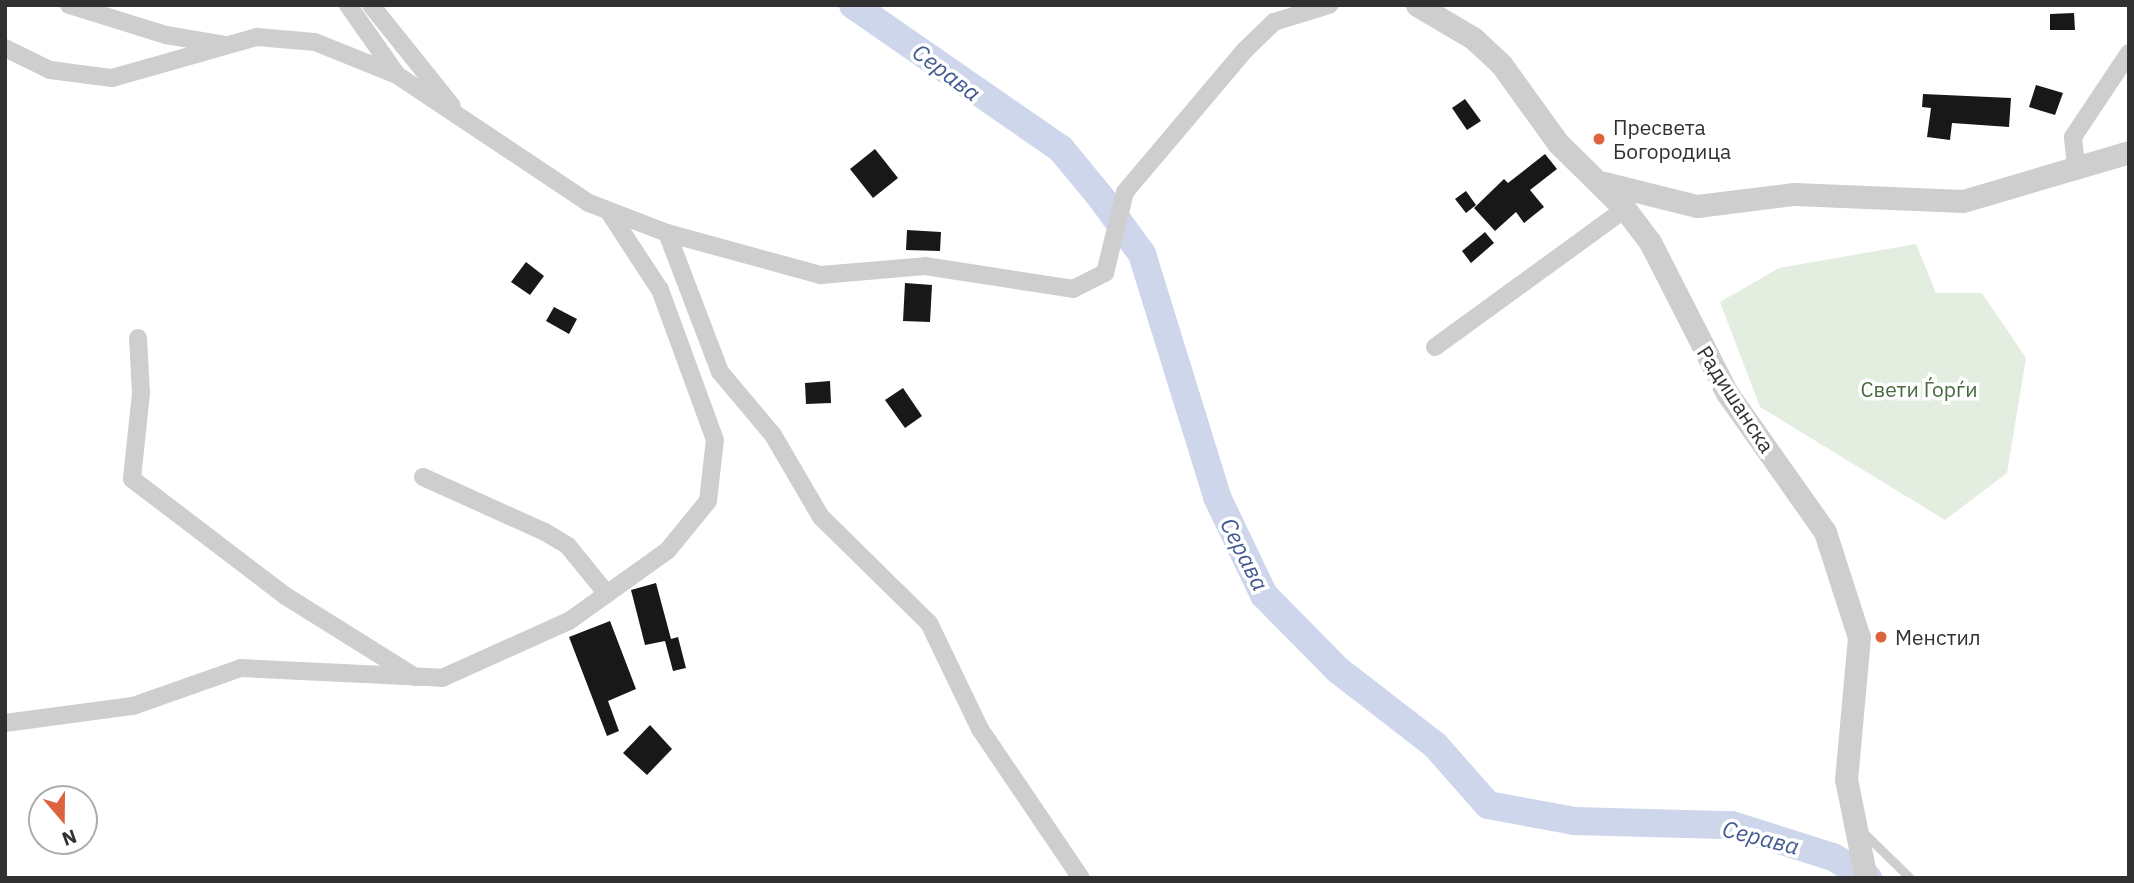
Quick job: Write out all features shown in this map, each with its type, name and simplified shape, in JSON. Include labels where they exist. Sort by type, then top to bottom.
[{"type":"street","points":[[69,5],[166,35],[226,45]]},
{"type":"street","points":[[348,5],[397,75]]},
{"type":"street","points":[[371,5],[470,127]]},
{"type":"street","points":[[5,48],[50,70],[112,78],[257,37],[315,42],[397,75],[470,127],[609,212],[667,233],[821,275],[925,266],[1062,289],[1094,284],[1112,260],[1113,224],[1125,192],[1177,127],[1274,22],[1329,5]]},
{"type":"street","name":"Радишанска","points":[[1417,5],[1473,38],[1501,64],[1558,143],[1625,209],[1650,242],[1727,393],[1802,495],[1837,561],[1859,637],[1846,779],[1866,878]]},
{"type":"street","points":[[2076,166],[2073,137],[2129,53]]},
{"type":"street","points":[[1594,179],[1679,205],[1794,194],[1963,201],[2129,152]]},
{"type":"street","points":[[1435,347],[1625,209]]},
{"type":"street","points":[[5,723],[133,706],[241,668],[418,679],[463,671],[537,639],[607,594],[668,550],[700,515],[712,490],[715,440],[660,290],[609,212]]},
{"type":"street","points":[[667,233],[725,380],[766,426],[821,517],[929,623],[980,729],[1081,878]]},
{"type":"street","points":[[138,338],[141,393],[132,479],[284,595],[418,679]]},
{"type":"street","points":[[423,477],[545,532],[568,547],[607,594]]},
{"type":"lane","points":[[1854,822],[1910,878]]},
{"type":"green space","name":"Свети Ѓорѓи","points":[[1916,244],[1936,293],[1982,293],[2026,358],[2007,473],[1945,520],[1760,407],[1720,302],[1779,268]]},
{"type":"building","points":[[2074,13],[2075,30],[2050,30],[2050,14]]},
{"type":"building","points":[[2036,85],[2063,93],[2055,115],[2029,107]]},
{"type":"building","points":[[1923,94],[2011,98],[2009,127],[1952,123],[1950,140],[1927,137],[1931,108],[1922,107]]},
{"type":"building","points":[[1465,99],[1481,121],[1467,130],[1452,108]]},
{"type":"building","points":[[875,149],[898,178],[873,198],[850,169]]},
{"type":"building","points":[[1545,154],[1557,169],[1530,190],[1544,207],[1524,223],[1516,212],[1495,231],[1474,208],[1504,179],[1508,183]]},
{"type":"building","points":[[1466,191],[1476,205],[1466,213],[1455,199]]},
{"type":"building","points":[[907,230],[941,232],[940,251],[906,250]]},
{"type":"building","points":[[1485,232],[1494,243],[1471,263],[1462,251]]},
{"type":"building","points":[[526,262],[544,276],[530,295],[511,282]]},
{"type":"building","points":[[905,283],[932,285],[930,322],[903,321]]},
{"type":"building","points":[[554,307],[577,319],[569,334],[546,321]]},
{"type":"building","points":[[830,381],[831,403],[806,404],[805,383]]},
{"type":"building","points":[[903,388],[922,416],[905,428],[885,400]]},
{"type":"building","points":[[656,583],[671,639],[678,637],[686,668],[673,671],[665,641],[645,645],[631,590]]},
{"type":"building","points":[[610,621],[636,689],[608,701],[619,731],[607,736],[569,637]]},
{"type":"building","points":[[650,725],[672,749],[647,775],[623,753]]},
{"type":"waterway","name":"Серава","points":[[853,5],[1061,149],[1102,199],[1142,254],[1217,497],[1264,595],[1338,670],[1435,745],[1488,805],[1574,821],[1732,825],[1833,857],[1868,878]]},
{"type":"place","name":"Пресвета Богородица","points":[[1599,139]]},
{"type":"place","name":"Менстил","points":[[1881,637]]}]
